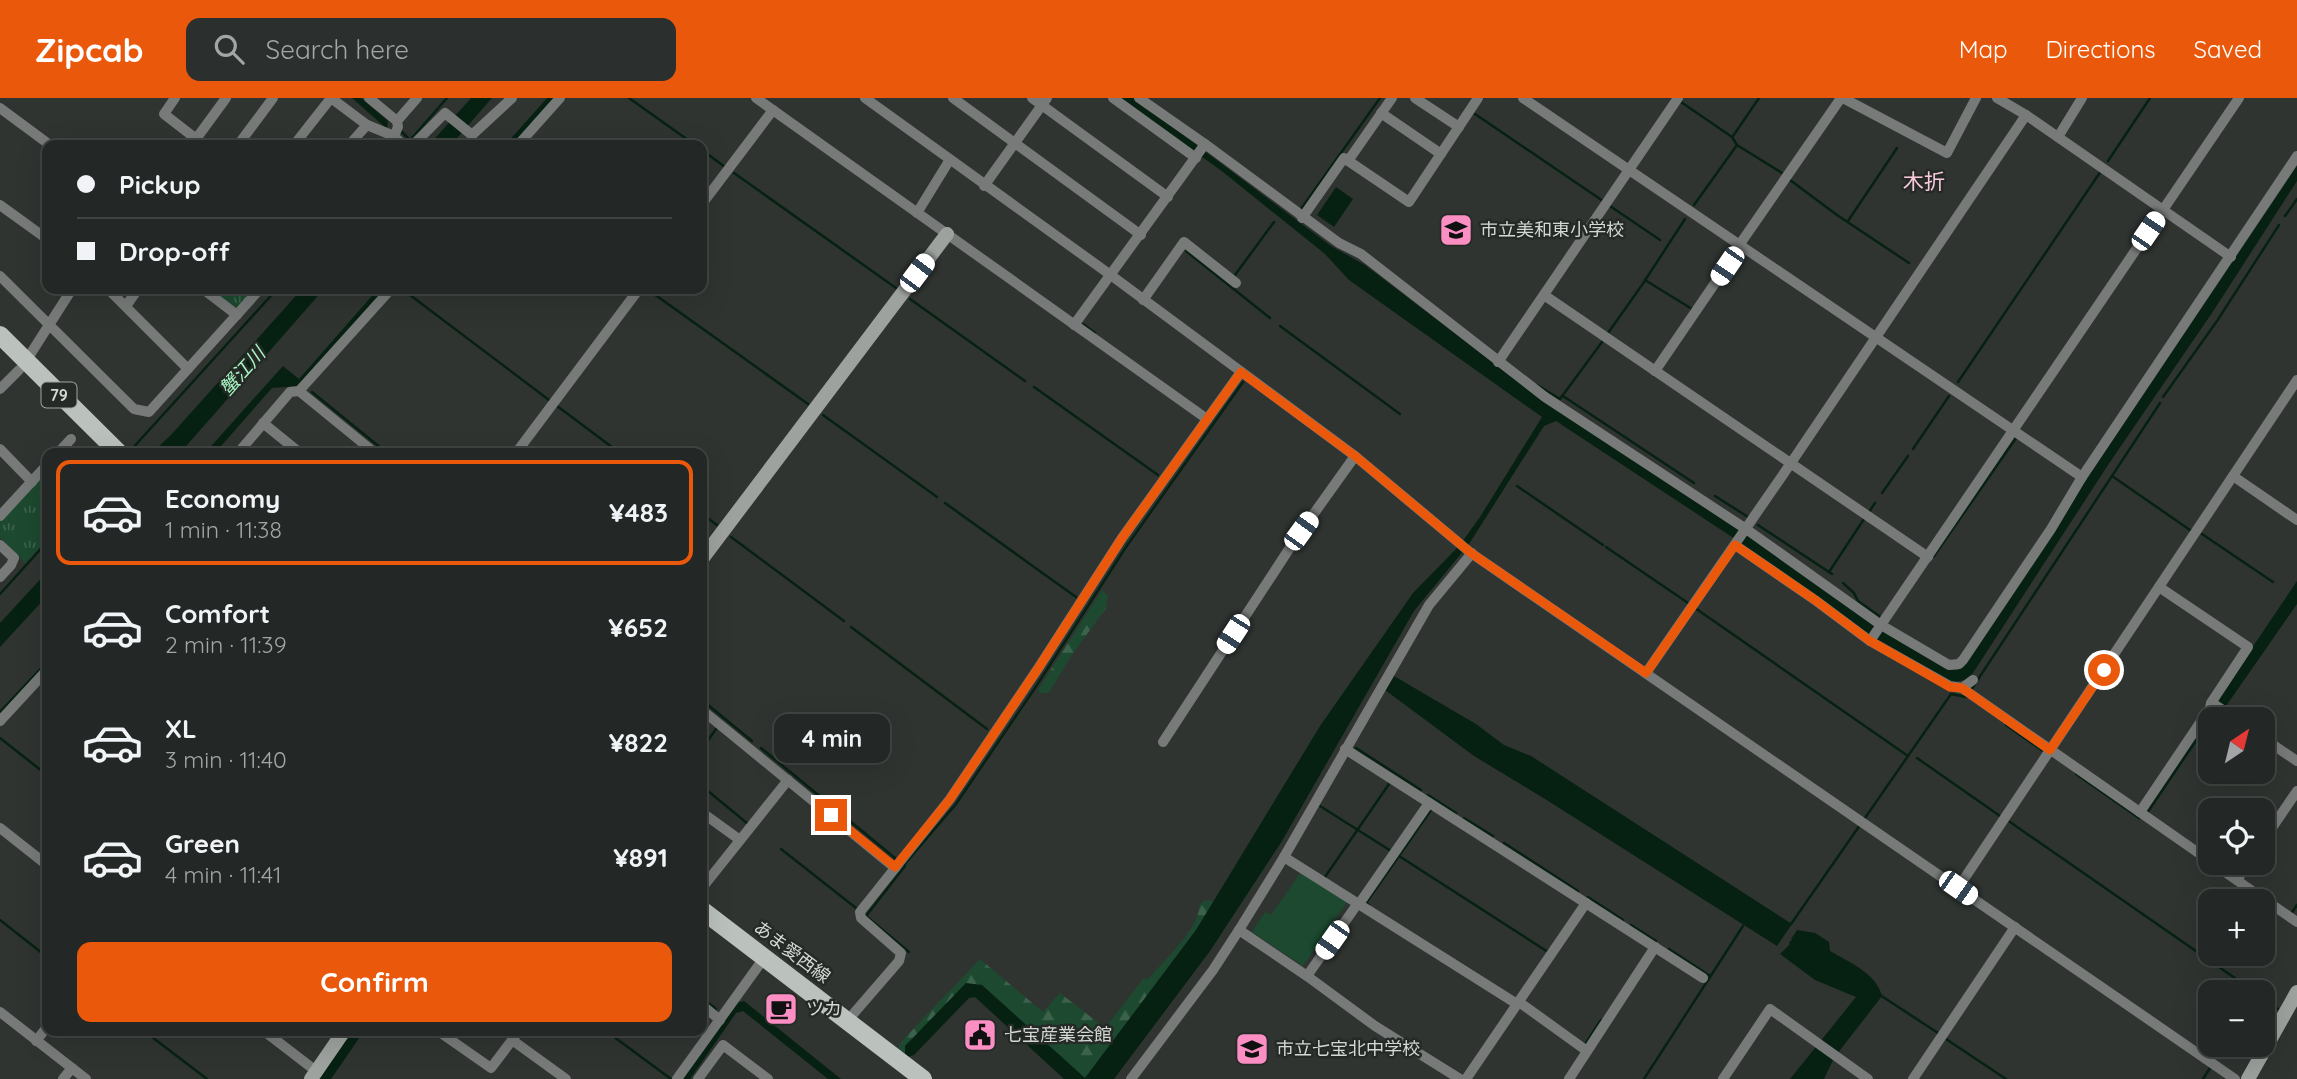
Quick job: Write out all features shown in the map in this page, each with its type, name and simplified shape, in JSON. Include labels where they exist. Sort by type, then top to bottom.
[{"type":"main road","name":"79","points":[[0,335],[22,366],[99,448]]},
{"type":"main road","name":"79","points":[[0,352],[22,366],[113,448]]},
{"type":"main road","name":"あま愛西線","points":[[707,913],[923,1079]]},
{"type":"main road","name":"あま愛西線","points":[[707,925],[906,1079]]},
{"type":"street","points":[[176,98],[164,114],[197,140]]},
{"type":"street","points":[[201,140],[226,98]]},
{"type":"street","points":[[242,140],[273,98]]},
{"type":"street","points":[[298,140],[331,98],[367,125],[398,140]]},
{"type":"street","points":[[369,98],[397,121],[398,127],[394,136]]},
{"type":"street","points":[[397,121],[416,98]]},
{"type":"street","points":[[418,140],[445,113],[472,135],[512,98]]},
{"type":"street","points":[[756,98],[1207,419]]},
{"type":"street","points":[[953,98],[1141,235]]},
{"type":"street","points":[[1032,98],[1045,102],[1168,197]]},
{"type":"street","points":[[1114,98],[1196,157]]},
{"type":"street","points":[[1139,98],[1302,218],[1361,254],[1545,397],[1881,626],[1949,665],[1959,664],[2297,156]]},
{"type":"street","points":[[1348,160],[1392,98]]},
{"type":"street","points":[[1415,98],[1459,127]]},
{"type":"street","points":[[1302,218],[1344,158],[1409,202],[1478,98]]},
{"type":"street","points":[[1522,98],[2082,477]]},
{"type":"street","points":[[1498,362],[1678,98]]},
{"type":"street","points":[[1655,371],[1842,98],[1947,153],[1976,98]]},
{"type":"street","points":[[1997,98],[2026,115],[2231,257]]},
{"type":"street","points":[[2058,137],[2082,98]]},
{"type":"street","points":[[1871,640],[2239,98]]},
{"type":"street","points":[[522,140],[555,100]]},
{"type":"street","points":[[872,100],[950,161],[1112,276],[1355,456],[1466,549],[2235,1079]]},
{"type":"street","points":[[985,186],[1045,102]]},
{"type":"street","points":[[0,108],[43,140]]},
{"type":"street","points":[[707,197],[773,110]]},
{"type":"street","points":[[1381,113],[1441,154]]},
{"type":"street","points":[[1646,673],[2026,115]]},
{"type":"street","points":[[354,140],[367,125]]},
{"type":"street","points":[[1074,325],[1205,145]]},
{"type":"street","points":[[917,213],[950,161]]},
{"type":"street","points":[[0,205],[42,235]]},
{"type":"street","points":[[707,552],[947,234]]},
{"type":"street","points":[[1143,300],[1184,242],[1236,284]]},
{"type":"street","points":[[0,276],[134,409],[149,412],[256,294]]},
{"type":"street","points":[[0,389],[22,366],[69,294]]},
{"type":"street","points":[[113,294],[188,369]]},
{"type":"street","points":[[126,306],[134,294]]},
{"type":"street","points":[[210,294],[237,315]]},
{"type":"street","points":[[242,448],[290,392],[299,391],[386,294]]},
{"type":"street","points":[[520,448],[635,294]]},
{"type":"street","points":[[1544,295],[1927,556]]},
{"type":"street","points":[[848,1020],[901,958],[900,950],[860,918],[860,912],[950,799],[1122,538],[1241,372]]},
{"type":"street","points":[[1958,888],[2297,380]]},
{"type":"street","points":[[299,391],[369,448]]},
{"type":"street","points":[[263,423],[294,448]]},
{"type":"street","points":[[63,448],[71,439]]},
{"type":"street","points":[[0,449],[32,482]]},
{"type":"street","points":[[1163,742],[1288,550],[1355,456]]},
{"type":"street","points":[[0,516],[42,471]]},
{"type":"street","points":[[2233,476],[2297,520]]},
{"type":"street","points":[[1736,544],[1871,640],[1950,687],[1962,688],[2198,853]]},
{"type":"street","points":[[0,545],[13,558],[11,565],[0,577]]},
{"type":"street","points":[[1131,1079],[1213,970],[1239,930],[1429,605],[1466,549]]},
{"type":"street","points":[[2140,812],[2248,647],[2159,587]]},
{"type":"street","points":[[0,721],[42,679]]},
{"type":"street","points":[[1962,688],[1973,680]]},
{"type":"street","points":[[2211,703],[2217,707]]},
{"type":"street","points":[[707,714],[895,867]]},
{"type":"street","points":[[2275,745],[2297,761]]},
{"type":"street","points":[[1345,749],[1703,978]]},
{"type":"street","points":[[707,882],[788,780]]},
{"type":"street","points":[[2275,823],[2297,790]]},
{"type":"street","points":[[1307,976],[1429,803]]},
{"type":"street","points":[[707,816],[740,840]]},
{"type":"street","points":[[0,828],[42,861]]},
{"type":"street","points":[[1284,857],[1518,1003],[1587,1051]]},
{"type":"street","points":[[707,872],[712,876]]},
{"type":"street","points":[[2230,875],[2297,922]]},
{"type":"street","points":[[2237,880],[2240,875]]},
{"type":"street","points":[[1466,1079],[1586,903]]},
{"type":"street","points":[[1913,1079],[2015,927]]},
{"type":"street","points":[[1239,930],[1375,1026],[1460,1079]]},
{"type":"street","points":[[1569,1079],[1654,947]]},
{"type":"street","points":[[677,1079],[759,965]]},
{"type":"street","points":[[2248,1079],[2297,992]]},
{"type":"street","points":[[707,1009],[720,1020]]},
{"type":"street","points":[[1723,1079],[1770,1009],[1868,1079]]},
{"type":"street","points":[[0,1012],[86,1079]]},
{"type":"street","points":[[37,1041],[42,1034]]},
{"type":"street","points":[[270,1036],[314,1075],[341,1036]]},
{"type":"street","points":[[445,1036],[491,1068],[514,1036]]},
{"type":"street","points":[[516,1036],[566,1079]]},
{"type":"street","points":[[698,1079],[723,1045],[768,1079]]},
{"type":"street","points":[[63,1079],[72,1068]]},
{"type":"green space","points":[[218,294],[251,294],[239,307]]},
{"type":"green space","points":[[42,476],[42,545],[25,563],[0,537],[0,522]]},
{"type":"green space","points":[[1102,590],[1108,596],[1106,608],[1071,656],[1049,693],[1040,693],[1038,690]]},
{"type":"green space","points":[[1301,872],[1347,902],[1303,966],[1252,932],[1265,912],[1271,915]]},
{"type":"green space","points":[[1203,901],[1214,902],[1196,930],[1085,1079],[982,985],[905,1046],[905,1054],[899,1049],[899,1044],[980,959],[1043,1012],[1060,993],[1105,1028],[1143,979],[1148,979],[1180,944],[1194,924],[1199,906]]},
{"type":"water","points":[[352,98],[361,98],[388,121],[387,129]]},
{"type":"water","points":[[471,98],[492,98],[455,140],[433,140]]},
{"type":"water","points":[[547,98],[554,98],[517,140],[509,140]]},
{"type":"water","points":[[1120,98],[1134,98],[1331,246],[1365,265],[1542,400],[1951,670],[1964,666],[2297,166],[2297,181],[1973,673],[1965,680],[1950,683],[1878,641],[1735,539],[1556,421],[1544,426],[1469,544],[1414,611],[1282,841],[1210,951],[1114,1079],[1064,1079],[975,997],[969,998],[914,1055],[908,1057],[905,1054],[905,1046],[966,983],[982,985],[1085,1078],[1196,930],[1320,726],[1413,593],[1459,546],[1480,517],[1542,417],[1349,280],[1325,254],[1223,172]]},
{"type":"water","points":[[1336,187],[1353,199],[1334,227],[1317,215]]},
{"type":"water","name":"蟹江川","points":[[298,294],[320,294],[184,448],[157,448]]},
{"type":"water","points":[[374,294],[381,294],[299,386],[272,388],[219,448],[209,448],[283,366],[299,379]]},
{"type":"water","points":[[42,577],[42,601],[0,647],[0,623]]},
{"type":"water","points":[[2297,581],[2297,604],[2226,706],[2217,700]]},
{"type":"water","points":[[1394,676],[1476,724],[1504,745],[1531,756],[1792,924],[1777,946],[1474,756],[1385,690]]},
{"type":"water","points":[[1797,930],[1815,933],[1829,942],[1830,951],[1868,975],[1882,996],[1834,1058],[1824,1079],[1790,1079],[1856,997],[1815,980],[1780,954],[1790,944]]},
{"type":"water","points":[[744,1001],[841,1079],[828,1079],[743,1011],[736,1013],[690,1079],[682,1079],[736,1003]]},
{"type":"water","points":[[348,1036],[361,1036],[331,1079],[319,1079]]},
{"type":"waterway","points":[[410,140],[447,98]]},
{"type":"waterway","points":[[629,98],[688,140]]},
{"type":"waterway","points":[[1301,209],[1380,98]]},
{"type":"waterway","points":[[1733,136],[1759,98]]},
{"type":"waterway","points":[[2108,161],[2150,98]]},
{"type":"waterway","points":[[1681,102],[1732,137],[1737,145],[1694,205]]},
{"type":"waterway","points":[[1475,114],[1603,201]]},
{"type":"waterway","points":[[400,130],[410,140]]},
{"type":"waterway","points":[[1737,145],[1782,173]]},
{"type":"waterway","points":[[1848,221],[1897,148]]},
{"type":"waterway","points":[[707,154],[725,167]]},
{"type":"waterway","points":[[1958,382],[2101,171]]},
{"type":"waterway","points":[[734,173],[896,288]]},
{"type":"waterway","points":[[1790,180],[1909,263]]},
{"type":"waterway","points":[[2285,216],[2297,199]]},
{"type":"waterway","points":[[1610,206],[1660,240]]},
{"type":"waterway","points":[[1608,333],[1685,219]]},
{"type":"waterway","points":[[1235,275],[1274,222]]},
{"type":"waterway","points":[[2163,397],[2217,321],[2279,225]]},
{"type":"waterway","points":[[1186,251],[1270,318]]},
{"type":"waterway","points":[[1645,280],[1692,309]]},
{"type":"waterway","points":[[133,448],[272,294]]},
{"type":"waterway","points":[[409,294],[549,400]]},
{"type":"waterway","points":[[654,294],[808,404]]},
{"type":"waterway","points":[[910,299],[1025,381]]},
{"type":"waterway","points":[[1083,324],[1095,333]]},
{"type":"waterway","points":[[1280,326],[1400,414]]},
{"type":"waterway","points":[[1537,385],[1560,399],[1602,342]]},
{"type":"waterway","points":[[904,865],[956,804],[1126,547],[1243,382]]},
{"type":"waterway","points":[[1034,387],[1158,475]]},
{"type":"waterway","points":[[312,392],[381,448]]},
{"type":"waterway","points":[[1563,396],[1694,483]]},
{"type":"waterway","points":[[1913,449],[1949,396]]},
{"type":"waterway","points":[[1971,690],[2160,403]]},
{"type":"waterway","points":[[557,406],[613,448]]},
{"type":"waterway","points":[[823,415],[937,497]]},
{"type":"waterway","points":[[1934,556],[2016,438]]},
{"type":"waterway","points":[[1882,493],[1908,456]]},
{"type":"waterway","points":[[2112,476],[2190,530]]},
{"type":"waterway","points":[[1517,486],[1603,545]]},
{"type":"waterway","points":[[1715,496],[1748,517]]},
{"type":"waterway","points":[[945,503],[1076,597]]},
{"type":"waterway","points":[[1869,512],[1875,503]]},
{"type":"waterway","points":[[707,518],[717,525]]},
{"type":"waterway","points":[[1829,572],[1864,519]]},
{"type":"waterway","points":[[1758,525],[1832,574]]},
{"type":"waterway","points":[[2202,534],[2273,582]]},
{"type":"waterway","points":[[731,537],[844,621]]},
{"type":"waterway","points":[[1606,547],[1691,605]]},
{"type":"waterway","points":[[0,594],[42,548]]},
{"type":"waterway","points":[[1843,583],[1858,601],[1882,618]]},
{"type":"waterway","points":[[1695,608],[1908,756]]},
{"type":"waterway","points":[[851,627],[987,729]]},
{"type":"waterway","points":[[0,712],[42,667]]},
{"type":"waterway","points":[[1865,818],[1951,694],[1966,697]]},
{"type":"waterway","points":[[707,704],[752,741]]},
{"type":"waterway","points":[[2006,725],[2043,751]]},
{"type":"waterway","points":[[707,742],[716,729]]},
{"type":"waterway","points":[[0,738],[42,771]]},
{"type":"waterway","points":[[2147,813],[2198,738]]},
{"type":"waterway","points":[[761,748],[895,858]]},
{"type":"waterway","points":[[1356,748],[1421,790]]},
{"type":"waterway","points":[[1917,758],[2000,816]]},
{"type":"waterway","points":[[2076,774],[2139,818]]},
{"type":"waterway","points":[[1325,877],[1389,784]]},
{"type":"waterway","points":[[707,790],[748,824]]},
{"type":"waterway","points":[[1428,795],[1456,813]]},
{"type":"waterway","points":[[1320,806],[1391,851]]},
{"type":"waterway","points":[[1369,905],[1366,903],[1431,810]]},
{"type":"waterway","points":[[1464,818],[1493,836]]},
{"type":"waterway","points":[[2010,822],[2238,980]]},
{"type":"waterway","points":[[1791,924],[1860,825]]},
{"type":"waterway","points":[[1504,843],[1578,891]]},
{"type":"waterway","points":[[781,849],[856,908]]},
{"type":"waterway","points":[[1399,856],[1548,952],[1549,950]]},
{"type":"waterway","points":[[905,866],[866,916],[909,952]]},
{"type":"waterway","points":[[1588,897],[1623,920]]},
{"type":"waterway","points":[[2291,914],[2297,905]]},
{"type":"waterway","points":[[0,920],[42,953]]},
{"type":"waterway","points":[[1631,925],[1656,941]]},
{"type":"waterway","points":[[1644,1079],[1743,926]]},
{"type":"waterway","points":[[1669,949],[1710,976]]},
{"type":"waterway","points":[[1880,995],[1938,1033]]},
{"type":"waterway","points":[[707,1002],[716,1009]]},
{"type":"waterway","points":[[1586,1043],[1601,1020]]},
{"type":"waterway","points":[[151,1036],[207,1079]]},
{"type":"waterway","points":[[613,1036],[671,1079]]},
{"type":"waterway","points":[[1946,1039],[2006,1079]]},
{"type":"waterway","points":[[2203,1079],[2210,1068]]},
{"type":"place","name":"市立美和東小学校","points":[[1456,230]]},
{"type":"place","name":"ツカ","points":[[781,1009]]},
{"type":"place","name":"七宝産業会館","points":[[980,1035]]},
{"type":"place","name":"市立七宝北中学校","points":[[1252,1049]]},
{"type":"district","name":"木折","points":[[1924,182]]},
{"type":"route","points":[[831,815],[895,867],[950,799],[1122,538],[1241,372],[1355,456],[1471,553],[1646,673],[1735,545],[1870,641],[1950,687],[1962,688],[2050,750],[2104,670]]}]
